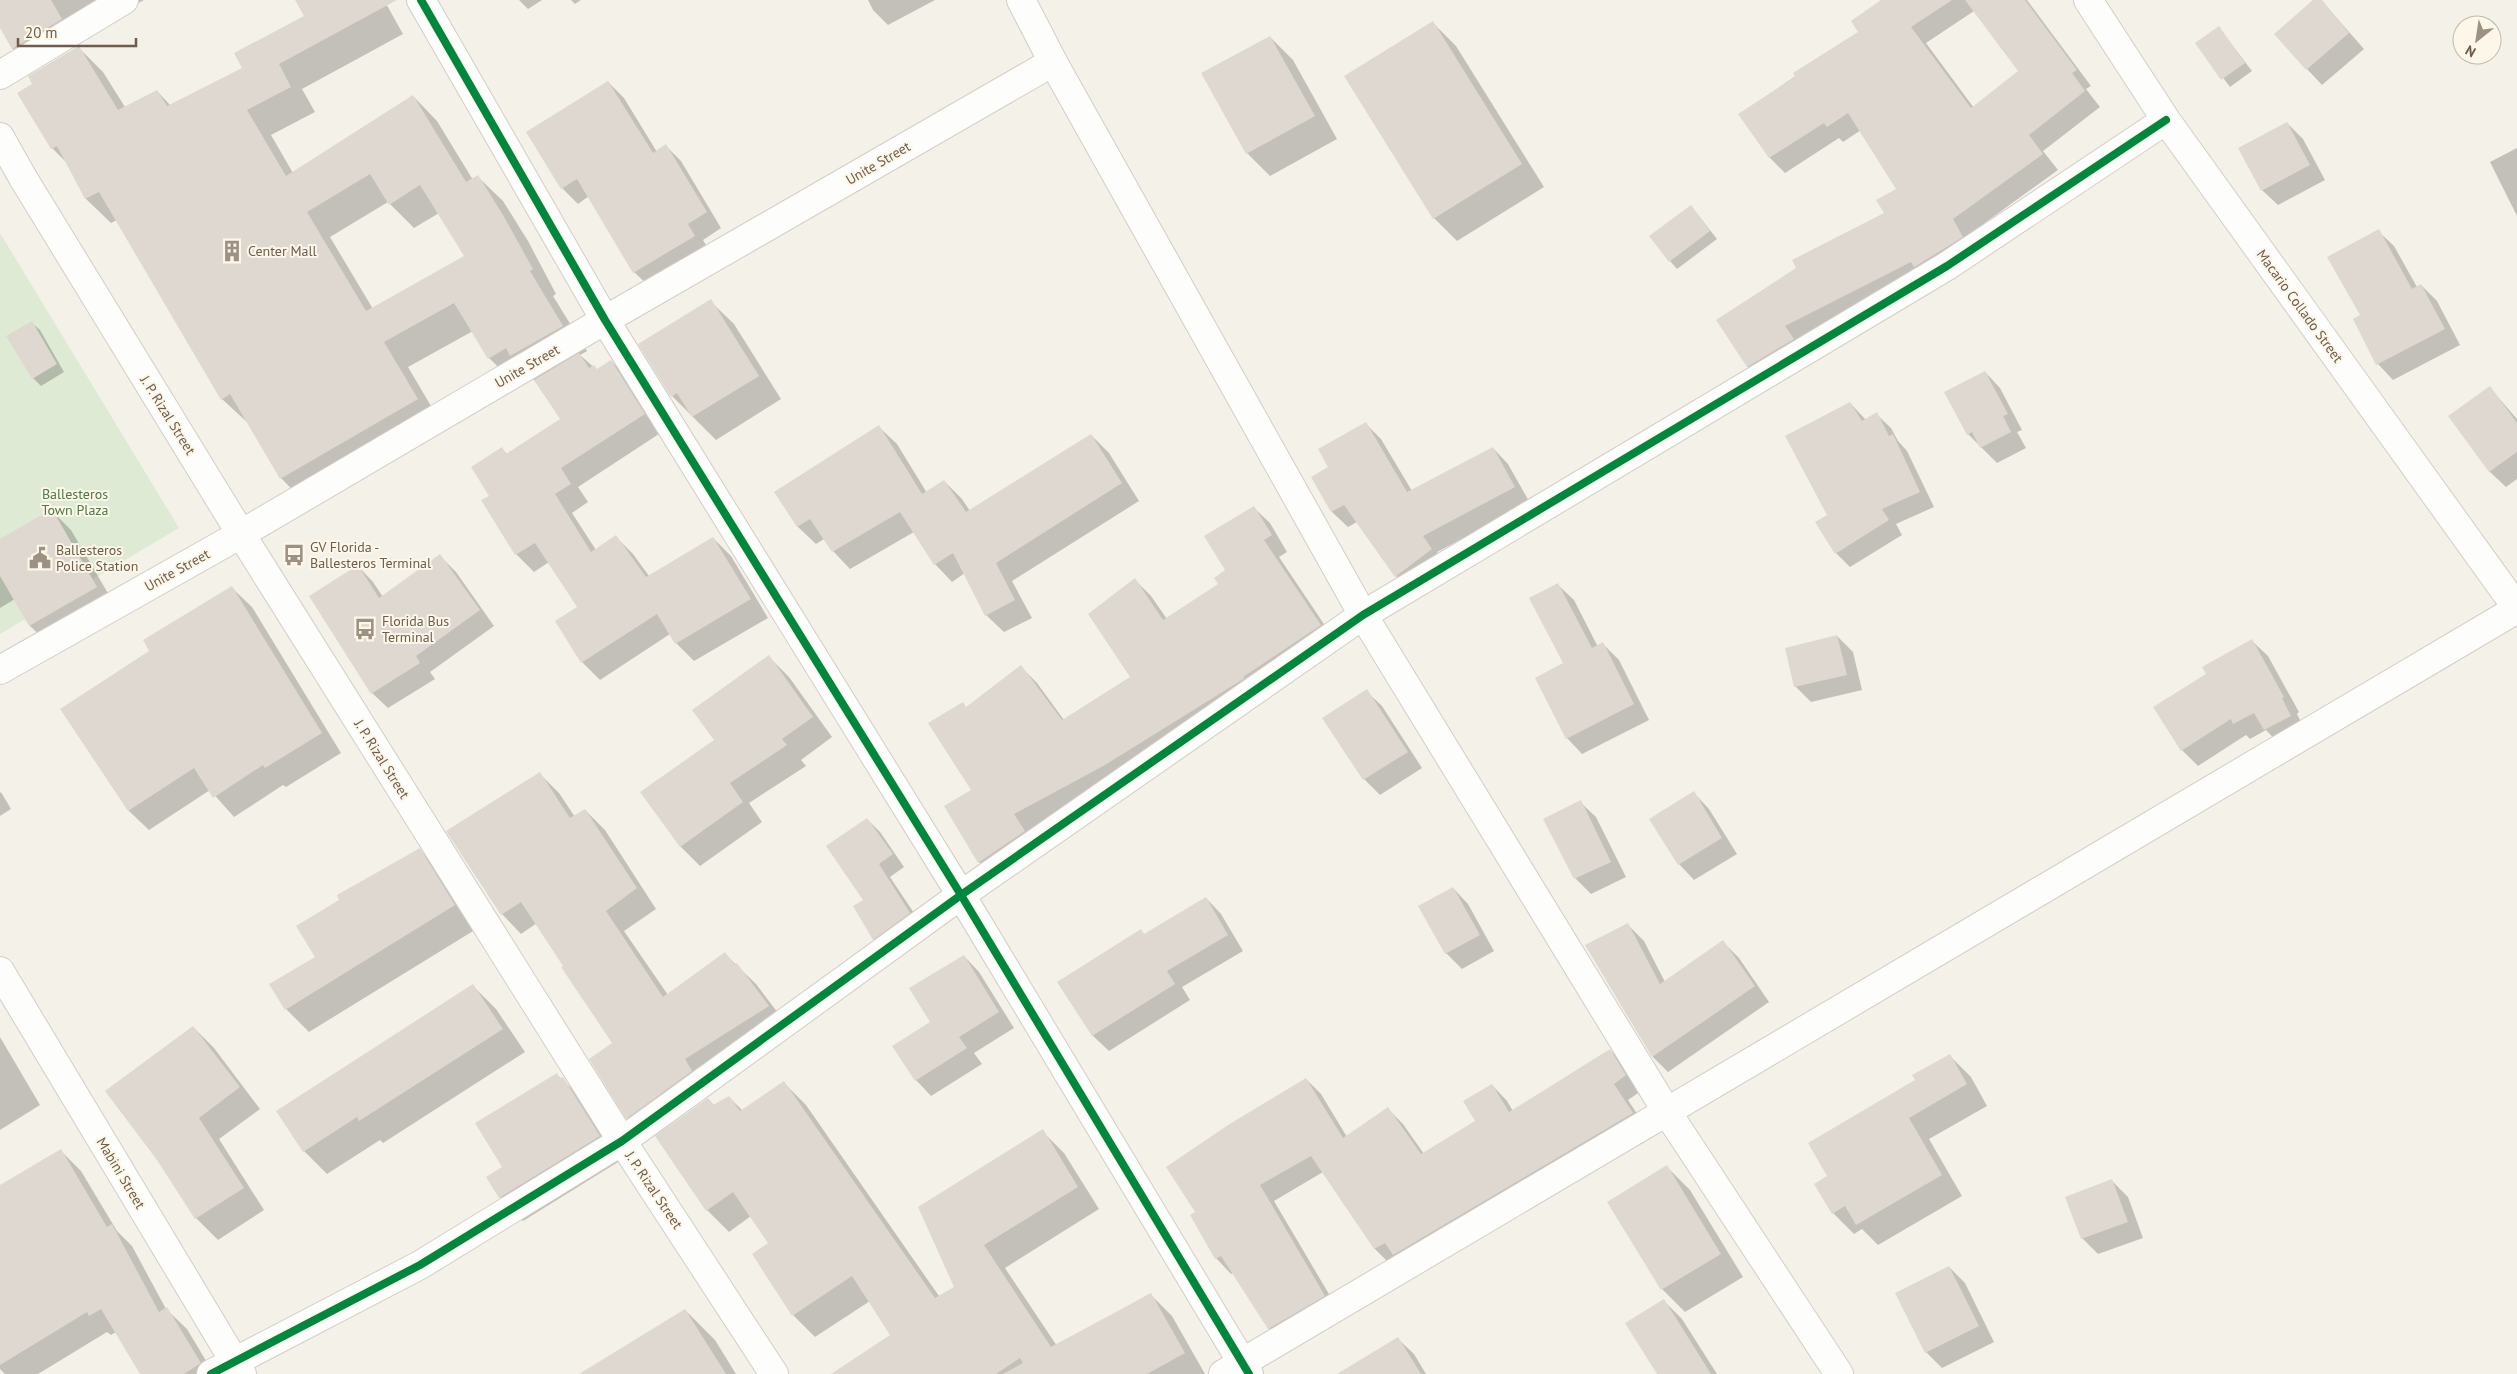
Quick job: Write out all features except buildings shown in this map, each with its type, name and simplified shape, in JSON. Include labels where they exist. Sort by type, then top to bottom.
[{"type":"street","points":[[0,75],[124,0]]},
{"type":"street","points":[[421,0],[605,320],[961,895],[1238,1370],[1667,1112],[2517,609]]},
{"type":"street","points":[[1021,0],[1053,62],[1362,615],[1667,1112],[1839,1374]]},
{"type":"street","name":"Macario Collado Street","points":[[2088,0],[2166,120],[2517,609]]},
{"type":"street","name":"Unite Street","points":[[0,670],[241,534],[605,320],[1053,62]]},
{"type":"street","points":[[229,1370],[420,1265],[622,1141],[961,895],[1362,615],[1947,266],[2166,120]]},
{"type":"street","name":"J. P. Rizal Street","points":[[0,137],[23,178],[241,534],[622,1141],[774,1374]]},
{"type":"street","name":"Mabini Street","points":[[0,971],[229,1370]]},
{"type":"green space","name":"Ballesteros Town Plaza","points":[[0,233],[179,528],[0,634]]},
{"type":"cycle path","points":[[421,0],[605,320],[961,895],[1249,1374]]},
{"type":"cycle path","points":[[211,1374],[420,1265],[622,1141],[961,895],[1363,615],[1947,266],[2166,120]]},
{"type":"place","name":"Center Mall","points":[[232,251]]},
{"type":"place","name":"GV Florida - Ballesteros Terminal","points":[[294,555]]},
{"type":"place","name":"Ballesteros Police Station","points":[[40,558]]},
{"type":"place","name":"Florida Bus Terminal","points":[[365,629]]}]
